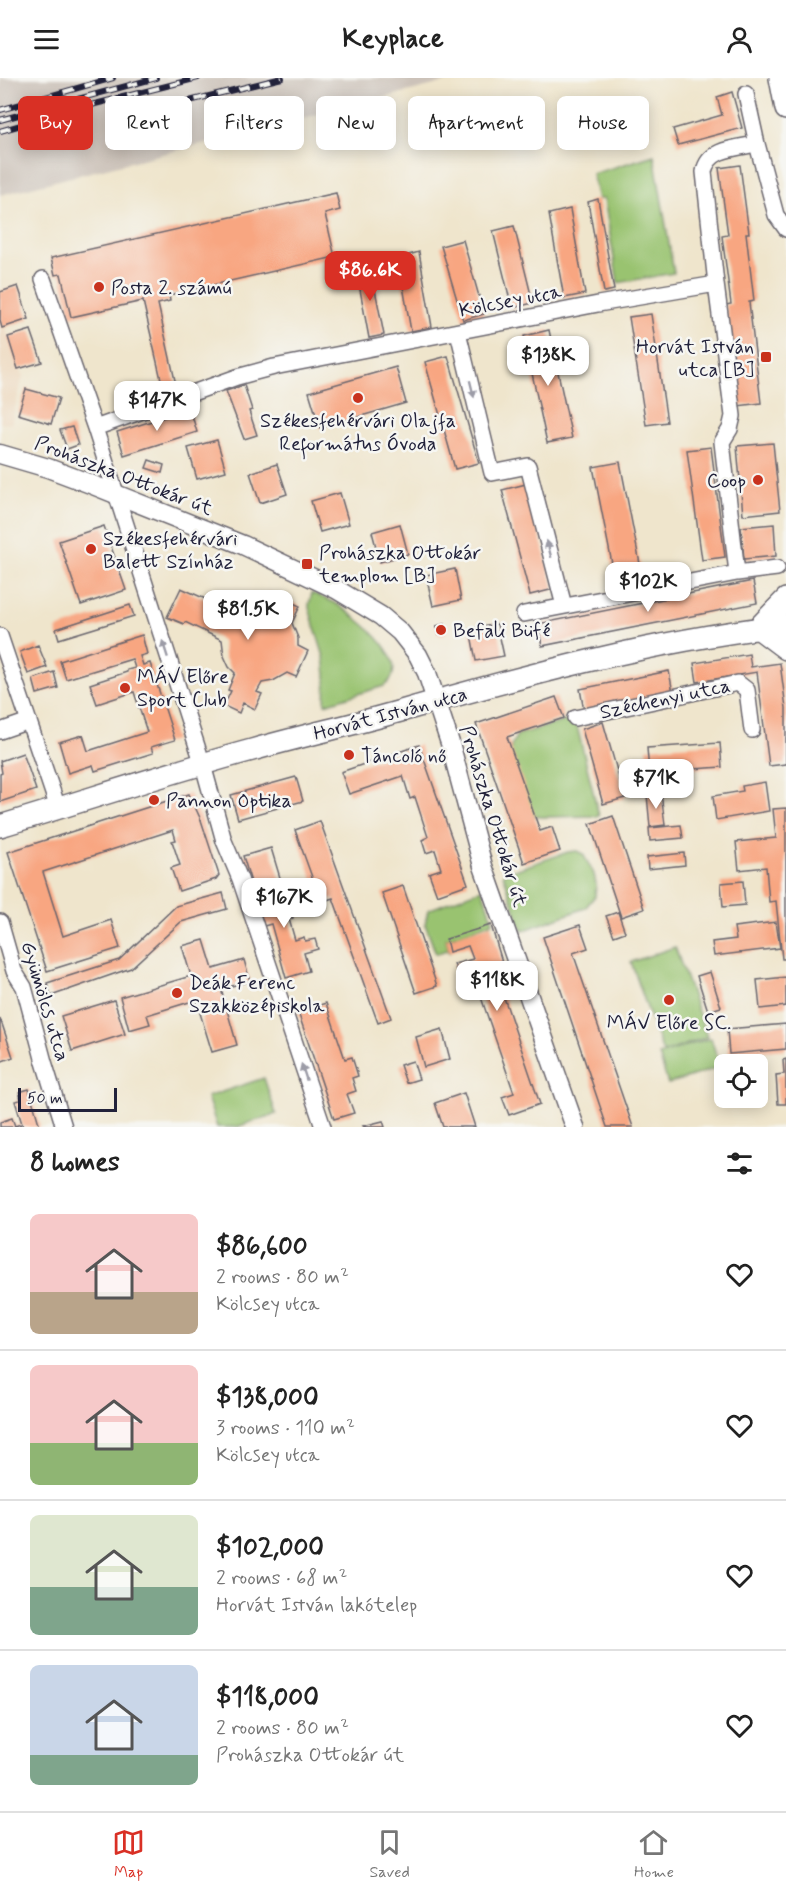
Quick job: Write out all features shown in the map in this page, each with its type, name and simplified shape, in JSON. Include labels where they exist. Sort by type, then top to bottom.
[{"type":"main road","points":[[780,78],[786,109]]},
{"type":"main road","points":[[786,599],[758,628],[786,650]]},
{"type":"main road","name":"Horvát István utca","points":[[0,826],[203,765],[572,665],[671,643],[786,625]]},
{"type":"street","points":[[746,94],[776,215],[786,229]]},
{"type":"street","points":[[737,573],[722,442],[730,429],[733,416],[704,180],[705,164],[711,157],[719,152],[757,144]]},
{"type":"street","points":[[43,279],[95,428],[203,765],[224,841],[240,879],[323,1127]]},
{"type":"street","name":"Kölcsey utca","points":[[95,428],[237,377],[274,367],[598,304],[716,284]]},
{"type":"street","points":[[458,332],[492,473],[528,466],[564,606]]},
{"type":"street","name":"Prohászka Ottokár út","points":[[0,454],[48,468],[115,493],[270,557],[363,603],[400,632],[418,655],[427,673],[483,866],[575,1127]]},
{"type":"street","points":[[524,614],[737,573],[777,568]]},
{"type":"street","points":[[0,636],[58,808]]},
{"type":"street","name":"Széchenyi utca","points":[[575,718],[738,683],[747,690],[752,730]]},
{"type":"street","points":[[0,731],[29,721]]},
{"type":"street","name":"Gyümölcs utca","points":[[0,922],[14,971],[24,987],[64,1127]]},
{"type":"shaded area","points":[[0,78],[462,78],[391,96],[316,96],[316,115],[304,118],[304,96],[204,96],[204,143],[192,146],[192,96],[105,96],[105,150],[178,150],[0,195]]},
{"type":"shaded area","points":[[0,315],[23,376],[11,424],[0,423]]},
{"type":"green space","points":[[654,155],[674,273],[618,283],[604,199],[598,199],[592,174]]},
{"type":"green space","points":[[312,593],[347,611],[380,641],[389,653],[393,665],[392,676],[384,686],[325,704],[324,657],[309,608]]},
{"type":"green space","points":[[575,718],[599,816],[541,817],[534,815],[529,809],[510,752],[512,744],[517,735]]},
{"type":"green space","points":[[577,851],[583,854],[594,874],[595,896],[585,908],[522,931],[503,874]]},
{"type":"green space","points":[[482,889],[493,922],[446,939],[449,952],[446,950],[436,954],[425,924],[428,910]]},
{"type":"green space","name":"MÁV Előre SC.","points":[[675,947],[707,1037],[663,1053],[631,962]]},
{"type":"green space","points":[[711,1038],[716,1054],[714,1054],[714,1069],[668,1084],[659,1055]]},
{"type":"green space","points":[[264,1078],[276,1114],[236,1127],[217,1127],[207,1097]]},
{"type":"building","points":[[732,92],[742,128],[678,145],[673,129],[722,115],[717,97]]},
{"type":"building","points":[[740,165],[749,233],[746,233],[754,301],[749,302],[761,403],[738,406],[726,305],[731,304],[722,236],[728,235],[719,168]]},
{"type":"building","points":[[336,193],[340,210],[325,214],[335,257],[169,295],[170,301],[158,304],[176,385],[163,388],[143,301],[71,317],[61,274],[55,275],[51,258]]},
{"type":"building","points":[[598,199],[614,290],[604,292],[588,202]]},
{"type":"building","points":[[570,209],[585,294],[564,298],[549,214]]},
{"type":"building","points":[[514,226],[533,303],[512,308],[493,231]]},
{"type":"building","points":[[463,240],[484,314],[463,320],[441,246]]},
{"type":"building","points":[[419,252],[432,327],[411,331],[398,258]]},
{"type":"building","points":[[370,264],[384,335],[369,338],[356,268]]},
{"type":"building","points":[[18,286],[29,319],[2,328],[0,292]]},
{"type":"building","points":[[651,314],[667,422],[646,425],[629,317]]},
{"type":"building","points":[[31,330],[42,362],[18,369],[8,337]]},
{"type":"building","points":[[549,330],[572,438],[547,443],[524,336]]},
{"type":"building","points":[[448,356],[479,463],[455,469],[425,362]]},
{"type":"building","name":"Székesfehérvári Olajfa Református Óvoda","points":[[396,367],[406,403],[320,428],[309,392]]},
{"type":"building","points":[[244,385],[257,435],[244,439],[226,391]]},
{"type":"building","points":[[26,389],[59,398],[51,424],[18,414]]},
{"type":"building","points":[[190,409],[197,432],[124,455],[117,432]]},
{"type":"building","points":[[72,427],[78,445],[67,449],[60,430]]},
{"type":"building","points":[[217,440],[226,471],[197,479],[188,448]]},
{"type":"building","name":"Coop","points":[[773,443],[780,511],[743,515],[737,446]]},
{"type":"building","points":[[711,447],[725,557],[702,560],[687,450]]},
{"type":"building","points":[[149,460],[164,465],[162,473],[146,468]]},
{"type":"building","points":[[620,462],[641,569],[614,574],[593,467]]},
{"type":"building","points":[[277,464],[287,494],[260,503],[250,473]]},
{"type":"building","points":[[526,484],[554,589],[530,595],[502,490]]},
{"type":"building","points":[[340,493],[349,524],[320,532],[311,501]]},
{"type":"building","points":[[400,524],[408,554],[380,562],[372,532]]},
{"type":"building","points":[[774,524],[776,556],[744,559],[741,527]]},
{"type":"building","points":[[104,526],[126,590],[81,605],[59,541]]},
{"type":"building","points":[[455,569],[461,600],[433,606],[426,575]]},
{"type":"building","points":[[753,581],[757,603],[542,646],[538,624]]},
{"type":"building","points":[[181,588],[239,614],[262,607],[269,592],[300,606],[292,623],[298,638],[298,646],[308,651],[296,677],[287,673],[273,681],[262,683],[257,692],[262,694],[255,709],[243,703],[239,713],[224,706],[231,691],[228,690],[235,673],[224,656],[222,640],[185,622],[184,624],[167,617]]},
{"type":"building","points":[[130,605],[134,616],[59,639],[56,629]]},
{"type":"building","name":"Befali Büfé","points":[[444,624],[446,633],[439,635],[436,626]]},
{"type":"building","points":[[497,624],[504,656],[476,661],[470,629]]},
{"type":"building","points":[[142,635],[147,654],[140,656],[143,665],[150,663],[175,740],[151,747],[153,753],[95,771],[93,765],[68,773],[59,742],[83,735],[88,751],[147,732],[134,692],[97,704],[90,684],[135,668],[132,659],[66,679],[60,661]]},
{"type":"building","points":[[38,645],[47,667],[28,674],[20,652]]},
{"type":"building","points":[[749,654],[751,667],[780,663],[786,708],[786,764],[769,766],[757,672],[697,682],[694,663]]},
{"type":"building","points":[[669,671],[673,693],[584,711],[580,689]]},
{"type":"building","points":[[54,672],[58,688],[37,694],[33,679]]},
{"type":"building","points":[[556,697],[564,718],[507,737],[540,831],[552,827],[560,851],[524,863],[476,724]]},
{"type":"building","points":[[603,722],[625,798],[603,804],[582,729]]},
{"type":"building","points":[[720,743],[722,767],[649,772],[647,748]]},
{"type":"building","points":[[419,745],[468,884],[437,895],[429,873],[441,869],[435,850],[426,853],[422,840],[428,837],[415,797],[410,799],[403,776],[349,794],[341,772]]},
{"type":"building","points":[[23,753],[36,790],[0,802],[0,774],[2,773],[0,761]]},
{"type":"building","points":[[296,777],[303,801],[238,819],[231,795]]},
{"type":"building","points":[[765,782],[769,811],[716,820],[713,796],[743,791],[742,786]]},
{"type":"building","points":[[661,793],[665,825],[650,827],[647,795]]},
{"type":"building","points":[[189,794],[201,820],[219,875],[216,879],[179,891],[171,868],[180,865],[172,841],[176,840],[173,830],[43,872],[63,936],[111,920],[120,948],[47,971],[8,852]]},
{"type":"building","points":[[786,808],[786,959],[782,959],[776,901],[769,902],[766,867],[739,870],[736,842],[776,838],[773,809]]},
{"type":"building","points":[[613,816],[644,909],[621,917],[590,824]]},
{"type":"building","points":[[320,821],[391,1018],[378,1023],[333,898],[321,902],[295,830]]},
{"type":"building","points":[[681,825],[683,838],[650,841],[649,828]]},
{"type":"building","points":[[271,848],[281,881],[253,889],[243,856]]},
{"type":"building","points":[[684,853],[685,865],[648,869],[647,857]]},
{"type":"building","points":[[743,881],[745,905],[723,907],[721,883]]},
{"type":"building","points":[[282,882],[293,918],[289,919],[295,940],[304,937],[305,941],[315,939],[318,949],[304,953],[309,971],[286,978],[271,924],[264,926],[253,891]]},
{"type":"building","points":[[403,886],[437,986],[416,993],[382,893]]},
{"type":"building","points":[[223,893],[227,909],[181,922],[131,968],[51,996],[47,983],[119,960],[176,906]]},
{"type":"building","points":[[618,912],[625,932],[614,936],[606,916]]},
{"type":"building","points":[[776,922],[780,948],[714,956],[712,942],[736,939],[734,927]]},
{"type":"building","points":[[491,925],[503,965],[494,968],[540,1104],[509,1115],[502,1097],[514,1093],[473,974],[459,978],[454,964],[473,959],[468,946],[449,952],[446,939]]},
{"type":"building","points":[[580,925],[588,948],[573,953],[633,1127],[607,1127],[543,937]]},
{"type":"building","name":"Deák Ferenc Szakközépiskola","points":[[204,940],[213,969],[244,960],[250,981],[221,989],[237,1045],[212,1052],[196,1000],[147,1015],[150,1024],[129,1030],[120,997],[191,976],[182,946]]},
{"type":"building","points":[[710,972],[721,1007],[708,1011],[697,976]]},
{"type":"building","points":[[786,977],[786,1006],[760,1009],[757,980]]},
{"type":"building","points":[[114,1000],[125,1034],[72,1051],[61,1016]]},
{"type":"building","points":[[326,1003],[345,1059],[352,1057],[358,1076],[352,1078],[356,1091],[347,1094],[354,1113],[334,1119],[298,1012]]},
{"type":"building","points":[[0,1018],[13,1057],[0,1062]]},
{"type":"building","points":[[786,1024],[786,1049],[729,1054],[727,1029]]},
{"type":"building","points":[[442,1029],[450,1059],[424,1067],[416,1037]]},
{"type":"building","points":[[786,1059],[786,1104],[778,1104],[776,1075],[784,1074],[783,1060]]},
{"type":"building","points":[[413,1061],[419,1079],[406,1083],[400,1065]]},
{"type":"building","points":[[29,1089],[40,1127],[23,1127],[15,1101],[21,1100],[19,1092]]},
{"type":"building","points":[[464,1093],[475,1127],[443,1127],[435,1103]]},
{"type":"building","points":[[12,1118],[15,1126],[20,1124],[21,1127],[0,1127],[0,1122]]},
{"type":"building","points":[[383,1121],[385,1127],[363,1126]]},
{"type":"railway","points":[[0,110],[113,78]]},
{"type":"railway","points":[[0,120],[156,78]]},
{"type":"railway","points":[[0,131],[198,78]]},
{"type":"railway","points":[[192,100],[282,78]]},
{"type":"place","name":"Posta 2. számú","points":[[99,287]]},
{"type":"place","name":"Horvát István utca [B]","points":[[766,357]]},
{"type":"place","name":"Székesfehérvári Olajfa Református Óvoda","points":[[358,398]]},
{"type":"place","name":"Coop","points":[[758,480]]},
{"type":"place","name":"Székesfehérvári Balett Színház","points":[[91,549]]},
{"type":"place","name":"Prohászka Ottokár templom [B]","points":[[307,564]]},
{"type":"place","name":"Befali Büfé","points":[[441,630]]},
{"type":"place","name":"MÁV Előre Sport Club","points":[[125,688]]},
{"type":"place","name":"Táncoló nő","points":[[349,755]]},
{"type":"place","name":"Pannon Optika","points":[[154,800]]},
{"type":"place","name":"Deák Ferenc Szakközépiskola","points":[[177,993]]},
{"type":"place","name":"MÁV Előre SC.","points":[[669,1000]]}]
